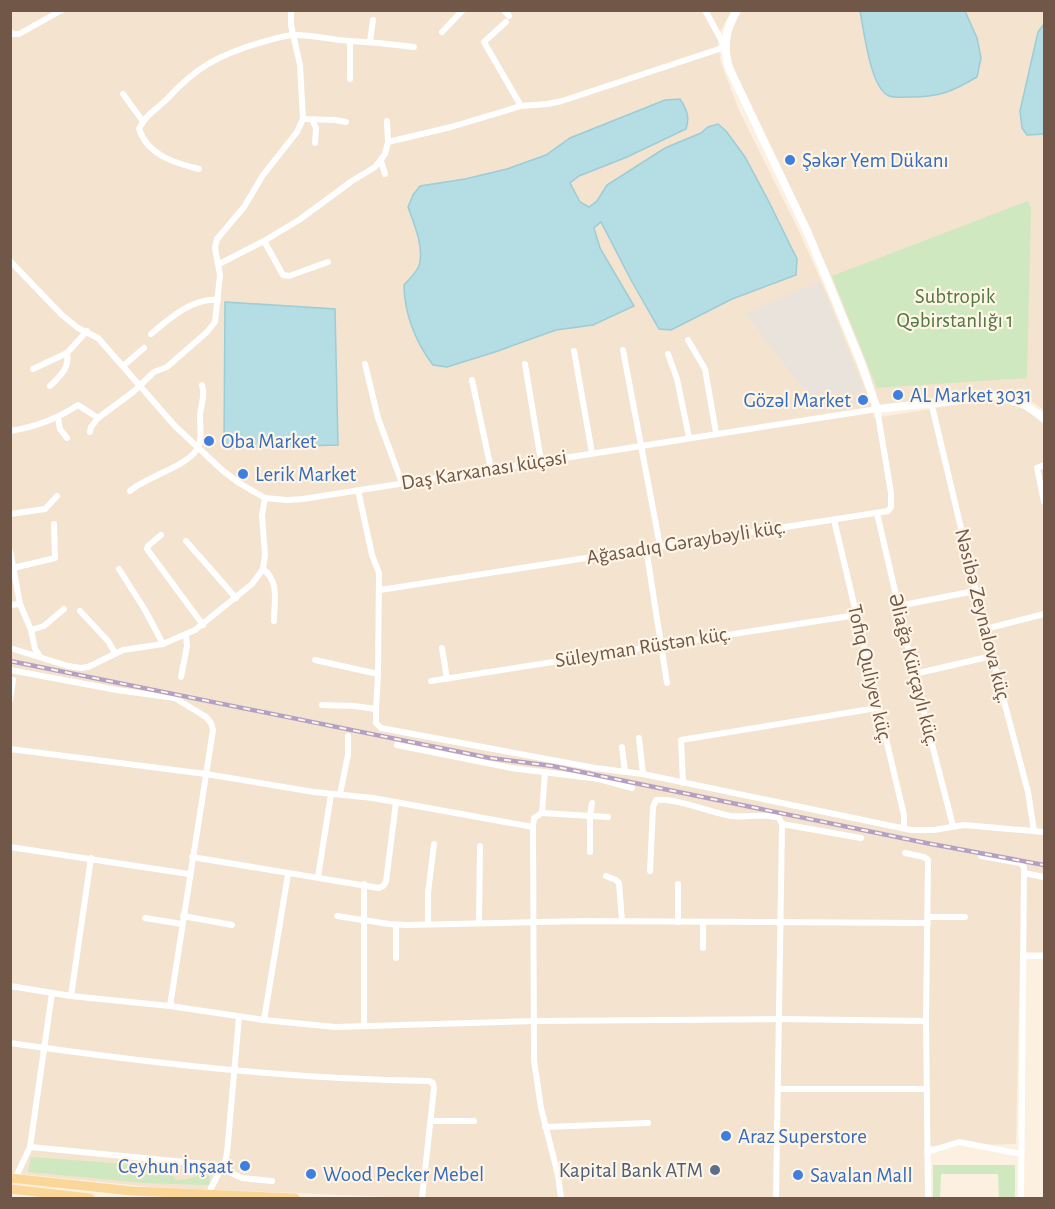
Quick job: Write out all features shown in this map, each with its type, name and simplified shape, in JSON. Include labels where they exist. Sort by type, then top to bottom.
[{"type":"main road","points":[[13,1179],[132,1191],[295,1198]]},
{"type":"main road","points":[[10,1190],[90,1198]]},
{"type":"street","points":[[10,32],[19,34],[62,10]]},
{"type":"street","points":[[90,432],[90,427],[98,418],[154,372],[167,367],[207,332],[215,322],[219,264],[215,248],[217,239],[244,207],[263,175],[297,132],[303,119],[300,65],[292,35],[291,10]]},
{"type":"street","points":[[442,32],[463,10]]},
{"type":"street","points":[[504,10],[507,19],[484,42],[521,105]]},
{"type":"street","points":[[705,10],[725,47],[734,80],[808,233],[868,381],[877,409],[892,501],[888,511],[877,513]]},
{"type":"street","points":[[725,47],[729,26],[737,10]]},
{"type":"street","points":[[370,41],[373,20]]},
{"type":"street","points":[[199,169],[176,164],[156,152],[139,129],[142,120],[193,72],[209,62],[239,49],[292,35],[414,47]]},
{"type":"street","points":[[350,41],[350,80]]},
{"type":"street","points":[[388,142],[451,127],[521,105],[562,101],[725,47]]},
{"type":"street","points":[[123,94],[142,120]]},
{"type":"street","points":[[303,119],[346,122]]},
{"type":"street","points":[[313,121],[316,128],[315,143]]},
{"type":"street","points":[[219,264],[264,241],[381,161],[388,142],[387,121]]},
{"type":"street","points":[[381,161],[385,174]]},
{"type":"street","points":[[264,241],[284,275],[289,276],[328,262]]},
{"type":"street","name":"Daş Karxanası küçəsi","points":[[10,261],[62,315],[78,328],[98,338],[198,448],[239,483],[265,498],[303,499],[689,437],[931,402],[996,396],[1015,400],[1044,418]]},
{"type":"street","points":[[151,334],[168,319],[196,303],[210,299],[218,300]]},
{"type":"street","points":[[33,369],[66,353],[87,331]]},
{"type":"street","points":[[688,340],[705,369],[716,434]]},
{"type":"street","points":[[123,366],[144,348]]},
{"type":"street","points":[[623,350],[660,546]]},
{"type":"street","points":[[574,351],[592,453]]},
{"type":"street","points":[[50,386],[66,368],[68,360],[66,353]]},
{"type":"street","points":[[668,354],[677,379],[689,437]]},
{"type":"street","points":[[365,364],[378,418],[402,483]]},
{"type":"street","points":[[525,364],[541,461]]},
{"type":"street","points":[[472,380],[491,470]]},
{"type":"street","points":[[130,490],[144,480],[179,465],[198,448],[200,414],[204,400],[202,385]]},
{"type":"street","name":"Nəsibə Zeynalova küç.","points":[[931,402],[975,591],[1028,792],[1034,831]]},
{"type":"street","points":[[10,431],[26,429],[58,418],[78,405],[98,418]]},
{"type":"street","points":[[58,418],[60,429],[68,438]]},
{"type":"street","points":[[1044,465],[1037,468],[1044,502]]},
{"type":"street","points":[[358,490],[372,555],[379,567],[376,723],[381,728],[644,774],[904,828],[924,831],[953,826],[1044,832]]},
{"type":"street","points":[[10,514],[45,509],[57,496]]},
{"type":"street","points":[[10,648],[81,668],[88,667],[115,653],[136,647],[163,644],[203,625],[252,584],[262,569],[265,555],[262,515],[265,498]]},
{"type":"street","name":"Ağasadıq Gəraybəyli küç.","points":[[380,590],[877,513]]},
{"type":"street","name":"Əliağa Kürçaylı küç.","points":[[877,513],[914,674],[953,826]]},
{"type":"street","name":"Tofiq Quliyev küç.","points":[[834,520],[904,815],[904,828]]},
{"type":"street","points":[[14,568],[55,558],[54,524]]},
{"type":"street","points":[[161,535],[147,549],[203,625]]},
{"type":"street","points":[[186,541],[236,598]]},
{"type":"street","points":[[646,548],[667,683]]},
{"type":"street","points":[[10,550],[14,568],[13,578],[20,604],[31,630],[32,642],[40,656]]},
{"type":"street","points":[[119,569],[163,644]]},
{"type":"street","points":[[262,569],[271,575],[274,582],[274,621]]},
{"type":"street","points":[[898,606],[975,591]]},
{"type":"street","points":[[10,605],[20,604]]},
{"type":"street","points":[[31,630],[44,626],[64,609]]},
{"type":"street","points":[[80,611],[102,634],[115,653]]},
{"type":"street","points":[[985,629],[1044,614]]},
{"type":"street","name":"Süleyman Rüstən küç.","points":[[431,681],[856,615]]},
{"type":"street","points":[[181,677],[187,646],[186,635]]},
{"type":"street","points":[[442,648],[447,679]]},
{"type":"street","points":[[914,674],[992,656]]},
{"type":"street","points":[[315,660],[378,674]]},
{"type":"street","points":[[10,670],[117,690],[175,698],[206,717],[211,723],[213,730],[170,1006]]},
{"type":"street","points":[[10,700],[13,680]]},
{"type":"street","points":[[322,705],[376,709]]},
{"type":"street","points":[[683,783],[681,740],[878,708]]},
{"type":"street","points":[[340,794],[348,755],[348,736]]},
{"type":"street","points":[[639,738],[644,774]]},
{"type":"street","points":[[397,745],[492,765],[599,779],[632,788]]},
{"type":"street","points":[[622,747],[625,772]]},
{"type":"street","points":[[10,749],[206,774],[396,802],[533,827]]},
{"type":"street","points":[[542,813],[545,772]]},
{"type":"street","points":[[318,878],[331,794]]},
{"type":"street","points":[[650,871],[653,807],[656,800],[675,802],[730,816],[775,817],[782,824],[784,832],[780,921],[776,1198]]},
{"type":"street","points":[[192,857],[379,888],[386,882],[396,802]]},
{"type":"street","points":[[590,852],[592,803]]},
{"type":"street","points":[[561,1198],[537,1082],[534,1021],[534,818],[542,813],[608,817]]},
{"type":"street","points":[[782,824],[861,838]]},
{"type":"street","points":[[428,924],[429,875],[434,844]]},
{"type":"street","points":[[479,923],[480,846]]},
{"type":"street","points":[[10,847],[189,874]]},
{"type":"street","points":[[905,853],[928,860],[926,1021],[928,1198]]},
{"type":"street","points":[[981,856],[1023,864],[1024,956],[1020,1198]]},
{"type":"street","points":[[71,996],[91,858]]},
{"type":"street","points":[[1024,873],[1044,877]]},
{"type":"street","points":[[264,1020],[288,874]]},
{"type":"street","points":[[606,876],[619,883],[622,921]]},
{"type":"street","points":[[364,884],[364,1026]]},
{"type":"street","points":[[678,884],[678,922]]},
{"type":"street","points":[[338,916],[396,925],[535,921],[928,920],[965,917]]},
{"type":"street","points":[[145,918],[232,924]]},
{"type":"street","points":[[703,948],[704,922]]},
{"type":"street","points":[[396,925],[396,958]]},
{"type":"street","points":[[1024,956],[1044,956]]},
{"type":"street","points":[[10,986],[71,996],[335,1027],[534,1021],[780,1019],[926,1021]]},
{"type":"street","points":[[13,1179],[30,1148],[52,993]]},
{"type":"street","points":[[209,1195],[227,1153],[239,1017]]},
{"type":"street","points":[[10,1043],[234,1069],[361,1080],[429,1081],[433,1083],[434,1089],[422,1198]]},
{"type":"street","points":[[778,1089],[926,1089]]},
{"type":"street","points":[[431,1121],[474,1121]]},
{"type":"street","points":[[545,1126],[648,1123]]},
{"type":"street","points":[[927,1152],[959,1142],[1021,1154]]},
{"type":"street","points":[[30,1148],[205,1164],[242,1178],[272,1181]]},
{"type":"shaded area","points":[[11,11],[731,11],[721,30],[718,44],[721,63],[739,110],[799,231],[828,296],[870,399],[874,418],[997,400],[1014,404],[1028,411],[1044,425],[1044,952],[1020,952],[1016,1144],[925,1146],[925,1198],[413,1198],[151,1187],[11,1173]]},
{"type":"shaded area","points":[[741,11],[1044,11],[1044,410],[1022,395],[1001,392],[879,406],[867,368],[830,274],[731,61],[730,35]]},
{"type":"shaded area","points":[[820,282],[864,390],[855,394],[859,405],[821,411],[745,313]]},
{"type":"green space","name":"Subtropik Qəbirstanlığı 1","points":[[1028,201],[1031,208],[1027,378],[877,388],[832,276]]},
{"type":"green space","points":[[31,1157],[165,1167],[176,1180],[189,1179],[204,1173],[210,1177],[209,1185],[143,1183],[28,1172]]},
{"type":"green space","points":[[933,1165],[1015,1165],[1015,1198],[999,1198],[998,1174],[941,1174],[940,1198],[933,1198]]},
{"type":"water","points":[[860,11],[965,11],[977,38],[981,58],[977,77],[939,94],[922,97],[889,96],[882,91],[873,71]]},
{"type":"water","points":[[1044,24],[1044,134],[1027,135],[1022,128],[1020,111],[1038,32]]},
{"type":"water","points":[[680,99],[687,114],[686,129],[627,157],[579,176],[570,183],[580,202],[589,207],[597,201],[607,185],[665,148],[718,124],[745,157],[769,202],[797,259],[796,275],[732,299],[671,330],[659,329],[601,222],[594,228],[600,248],[634,306],[593,325],[556,330],[447,367],[433,365],[412,327],[406,306],[404,285],[416,272],[420,262],[419,241],[408,207],[420,186],[507,169],[546,155],[570,138],[665,100]]},
{"type":"water","points":[[225,302],[335,309],[338,445],[224,448]]},
{"type":"railway","points":[[10,661],[490,758],[552,766],[1044,865]]},
{"type":"place","name":"Şəkər Yem Dükanı","points":[[790,160]]},
{"type":"place","name":"AL Market 3031","points":[[898,395]]},
{"type":"place","name":"Gözəl Market","points":[[863,400]]},
{"type":"place","name":"Oba Market","points":[[209,441]]},
{"type":"place","name":"Lerik Market","points":[[243,474]]},
{"type":"place","name":"Araz Superstore","points":[[726,1136]]},
{"type":"place","name":"Ceyhun İnşaat","points":[[245,1166]]},
{"type":"place","name":"Kapital Bank ATM","points":[[715,1170]]},
{"type":"place","name":"Wood Pecker Mebel","points":[[311,1174]]},
{"type":"place","name":"Savalan Mall","points":[[798,1175]]}]
